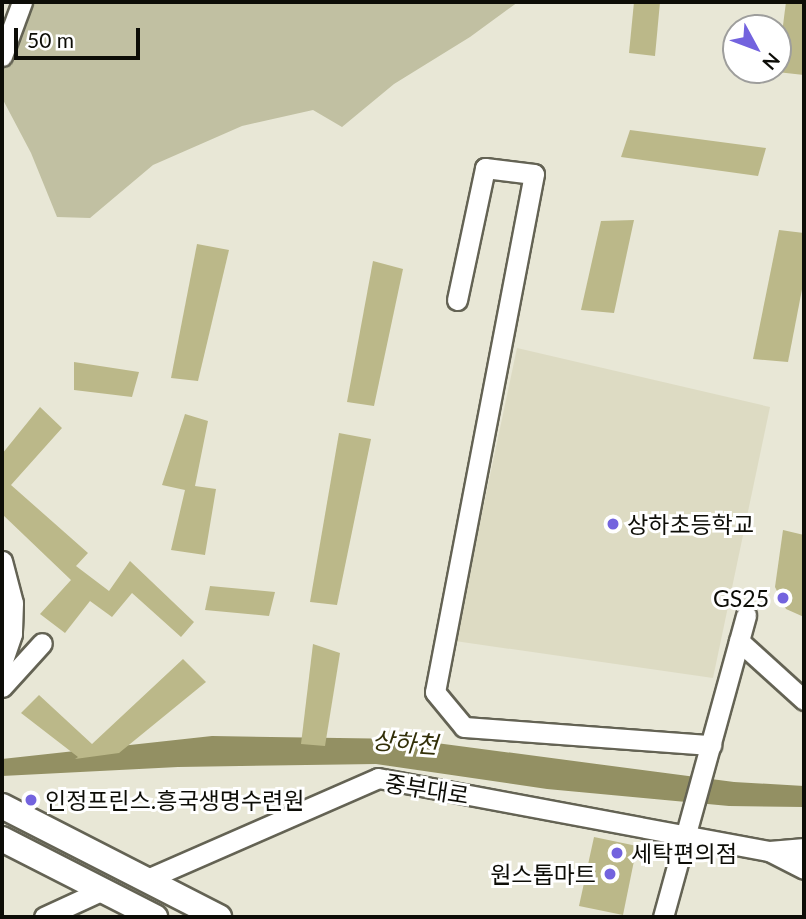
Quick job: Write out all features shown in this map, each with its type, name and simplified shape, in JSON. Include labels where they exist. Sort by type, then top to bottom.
[{"type":"main road","points":[[2,806],[219,917]]},
{"type":"main road","points":[[2,839],[105,889],[137,911],[155,917]]},
{"type":"street","points":[[2,56],[22,2]]},
{"type":"street","points":[[457,300],[485,168],[534,174],[435,692],[464,726],[711,746]]},
{"type":"street","points":[[2,561],[13,603],[12,634],[2,663]]},
{"type":"street","points":[[663,917],[746,614]]},
{"type":"street","points":[[739,641],[804,700]]},
{"type":"street","points":[[2,687],[42,643]]},
{"type":"street","name":"중부대로","points":[[145,880],[378,778],[686,832],[769,851]]},
{"type":"street","points":[[769,851],[804,848]]},
{"type":"street","points":[[769,851],[804,869]]},
{"type":"street","points":[[44,917],[105,889]]},
{"type":"shaded area","name":"상하초등학교","points":[[517,348],[770,407],[713,678],[455,641]]},
{"type":"green space","points":[[30,2],[518,2],[470,37],[394,84],[342,127],[313,110],[242,126],[153,165],[90,218],[57,217],[31,153],[2,98],[7,24]]},
{"type":"water","name":"상하천","points":[[212,736],[406,739],[734,782],[804,786],[804,807],[729,806],[547,789],[376,764],[178,767],[2,776],[2,759]]},
{"type":"building","points":[[634,2],[660,2],[655,56],[629,53]]},
{"type":"building","points":[[786,2],[804,2],[804,75],[792,74],[792,14],[784,14]]},
{"type":"building","points":[[630,130],[766,148],[758,176],[621,157]]},
{"type":"building","points":[[634,220],[614,313],[581,310],[601,221]]},
{"type":"building","points":[[779,230],[804,233],[804,279],[788,362],[753,359]]},
{"type":"building","points":[[197,244],[229,250],[198,381],[171,378]]},
{"type":"building","points":[[373,261],[403,269],[374,406],[347,402]]},
{"type":"building","points":[[74,362],[139,372],[132,397],[74,390]]},
{"type":"building","points":[[40,407],[62,428],[11,485],[88,553],[76,566],[109,591],[130,561],[194,622],[181,637],[132,593],[112,617],[90,601],[65,633],[40,614],[71,580],[2,514],[2,454]]},
{"type":"building","points":[[185,414],[208,421],[195,486],[216,489],[205,555],[171,550],[185,490],[162,485]]},
{"type":"building","points":[[339,433],[371,439],[337,605],[310,602]]},
{"type":"building","points":[[783,530],[804,535],[804,617],[786,609],[775,587]]},
{"type":"building","points":[[210,586],[275,592],[269,616],[205,610]]},
{"type":"building","points":[[313,644],[340,653],[325,746],[301,744]]},
{"type":"building","points":[[183,659],[206,682],[119,753],[75,759],[78,757],[21,713],[39,695],[92,744]]},
{"type":"building","points":[[594,837],[637,846],[623,915],[579,906]]},
{"type":"place","name":"상하초등학교","points":[[613,524]]},
{"type":"place","name":"GS25","points":[[783,598]]},
{"type":"place","name":"인정프린스.흥국생명수련원","points":[[31,800]]},
{"type":"place","name":"세탁편의점","points":[[617,853]]},
{"type":"place","name":"원스톱마트","points":[[610,874]]}]
